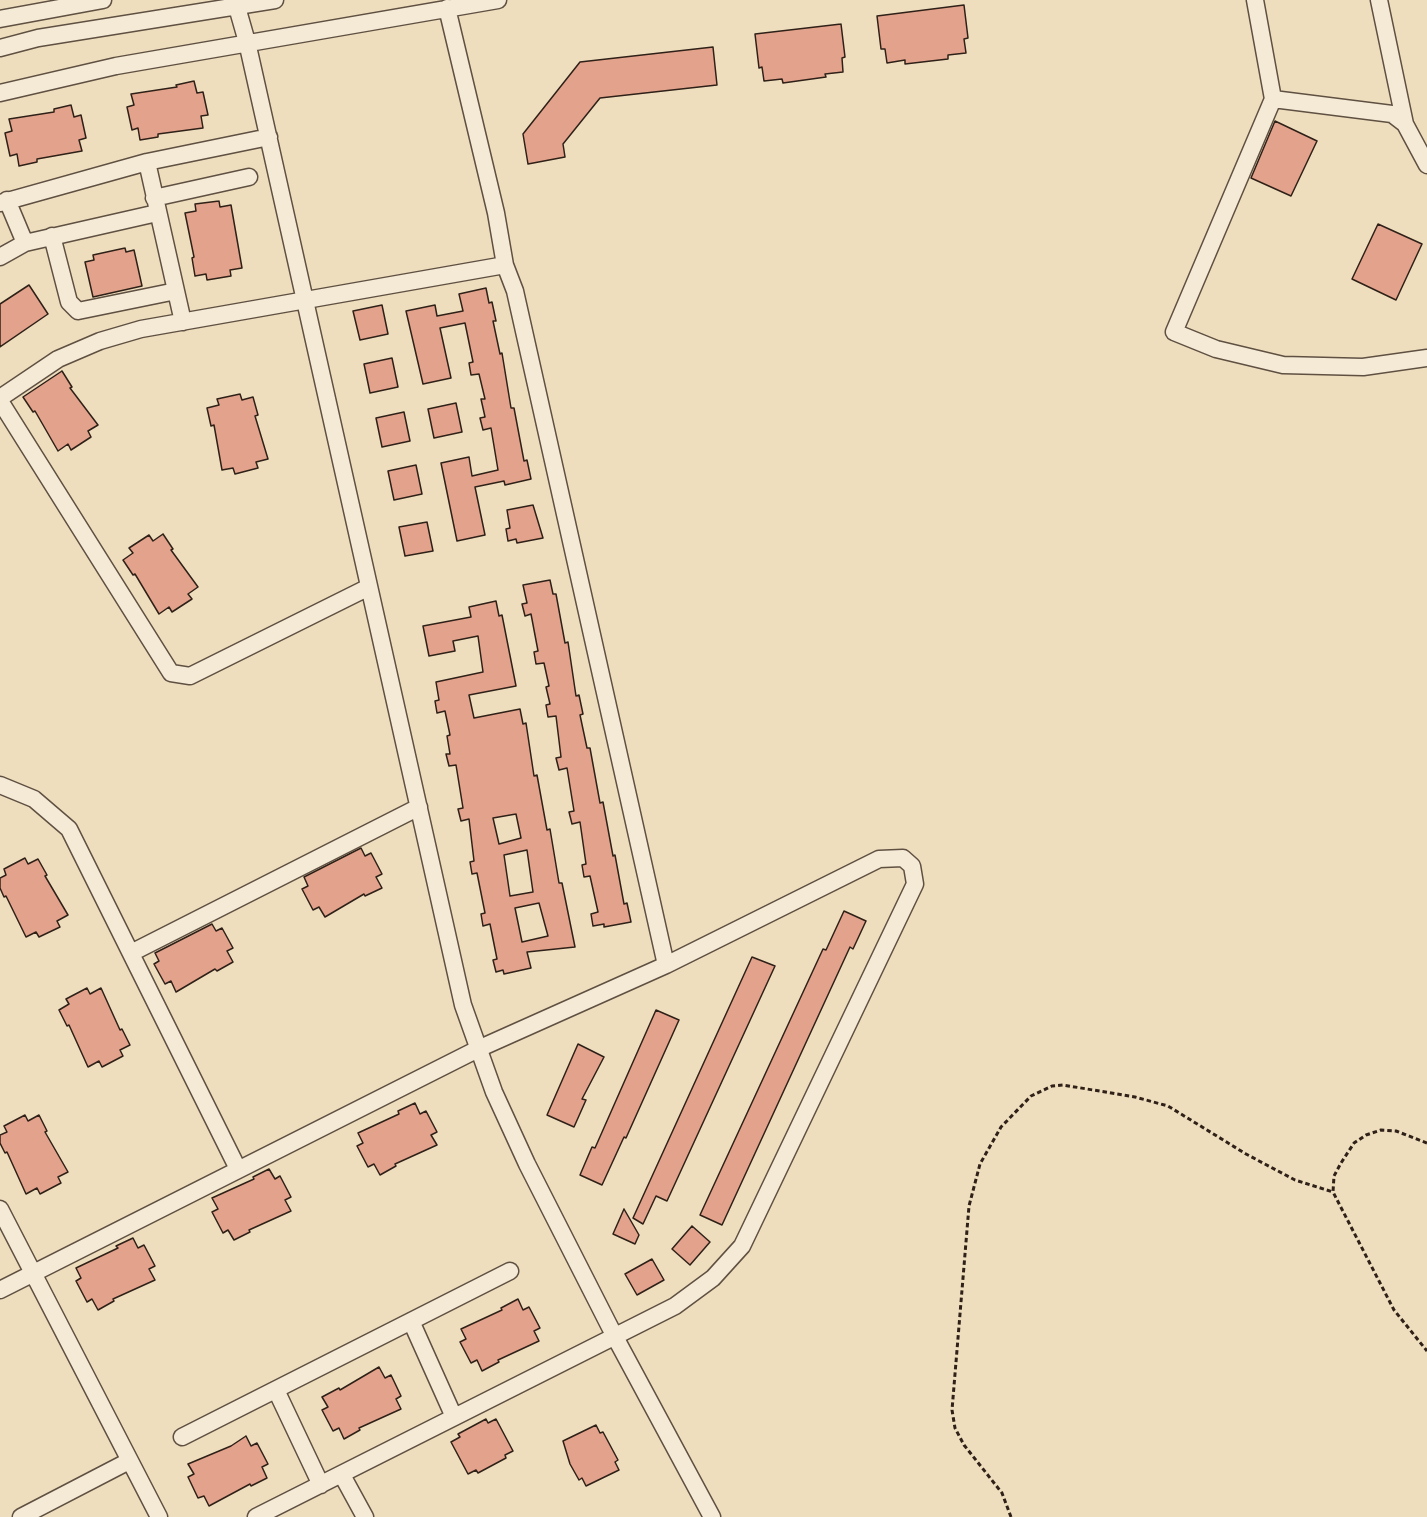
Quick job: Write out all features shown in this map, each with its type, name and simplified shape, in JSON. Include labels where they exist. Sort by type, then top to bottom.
[{"type":"street","points":[[0,19],[32,6],[103,0]]},
{"type":"street","points":[[0,48],[38,38],[238,2],[275,0]]},
{"type":"street","points":[[0,93],[116,66],[498,0]]},
{"type":"street","points":[[1255,0],[1273,99],[1174,332],[1216,349],[1283,365],[1363,368],[1427,358]]},
{"type":"street","points":[[1380,0],[1405,124],[1427,165]]},
{"type":"street","points":[[238,2],[463,1005],[510,1128],[614,1335],[712,1517]]},
{"type":"street","points":[[447,8],[496,213],[505,265],[517,302],[666,965]]},
{"type":"street","points":[[1273,99],[1385,112],[1405,124]]},
{"type":"street","points":[[24,243],[4,202],[147,162],[268,137]]},
{"type":"street","points":[[147,162],[183,322]]},
{"type":"street","points":[[0,257],[24,243],[249,177]]},
{"type":"street","points":[[52,236],[69,302],[78,311],[176,291]]},
{"type":"street","points":[[369,587],[190,676],[177,676],[165,668],[0,399],[36,371],[80,349],[141,329],[306,302],[505,265]]},
{"type":"street","points":[[0,784],[23,793],[45,806],[69,830],[238,1169]]},
{"type":"street","points":[[130,953],[418,807]]},
{"type":"street","points":[[0,1290],[478,1049],[666,965],[879,859],[903,858],[912,866],[915,884],[742,1246],[713,1278],[688,1298],[256,1517]]},
{"type":"street","points":[[0,1209],[159,1517]]},
{"type":"street","points":[[182,1437],[510,1271]]},
{"type":"street","points":[[411,1321],[454,1417]]},
{"type":"street","points":[[276,1390],[321,1485]]},
{"type":"street","points":[[21,1517],[129,1461]]},
{"type":"street","points":[[342,1474],[365,1517]]},
{"type":"path","points":[[1011,1517],[1002,1493],[964,1445],[955,1428],[952,1410],[969,1206],[980,1164],[1001,1127],[1041,1089],[1052,1086],[1135,1097],[1168,1107],[1246,1154],[1295,1180],[1333,1192]]},
{"type":"path","points":[[1427,1143],[1396,1131],[1381,1130],[1366,1135],[1354,1143],[1341,1162],[1334,1176],[1333,1192],[1394,1310],[1427,1351]]},
{"type":"building","points":[[964,5],[968,38],[964,39],[966,53],[948,55],[948,59],[905,64],[905,60],[887,63],[885,49],[881,49],[877,16]]},
{"type":"building","points":[[841,24],[845,57],[842,58],[843,72],[825,74],[826,77],[783,83],[782,79],[764,81],[762,67],[759,68],[755,34]]},
{"type":"building","points":[[713,47],[717,85],[600,98],[563,144],[565,157],[528,164],[523,134],[580,62]]},
{"type":"building","points":[[194,81],[197,93],[203,92],[208,115],[201,116],[203,128],[158,134],[158,137],[140,140],[138,128],[132,130],[127,107],[134,105],[131,94],[177,87],[176,85]]},
{"type":"building","points":[[71,105],[74,117],[81,115],[86,138],[79,140],[82,151],[37,159],[37,162],[19,166],[17,154],[10,156],[5,133],[12,131],[9,119],[54,112],[54,109]]},
{"type":"building","points":[[1275,121],[1317,141],[1291,196],[1251,178]]},
{"type":"building","points":[[219,201],[220,207],[231,205],[242,268],[230,270],[231,276],[207,280],[206,274],[195,276],[192,258],[194,257],[185,213],[196,211],[195,204]]},
{"type":"building","points":[[1378,224],[1422,244],[1396,300],[1352,279]]},
{"type":"building","points":[[125,248],[126,252],[134,250],[142,286],[93,297],[85,262],[94,260],[93,255]]},
{"type":"building","points":[[29,285],[48,314],[0,347],[0,304]]},
{"type":"building","points":[[486,288],[496,321],[493,321],[500,354],[502,353],[511,408],[514,408],[524,461],[527,460],[531,479],[505,485],[504,481],[475,487],[485,535],[457,541],[441,463],[469,457],[472,476],[498,470],[491,428],[483,430],[480,418],[485,417],[481,399],[485,399],[479,374],[471,375],[469,363],[473,362],[465,323],[440,328],[451,378],[423,384],[406,311],[435,305],[437,316],[463,311],[459,294]]},
{"type":"building","points":[[382,305],[388,334],[360,340],[353,311]]},
{"type":"building","points":[[392,358],[398,387],[370,393],[364,364]]},
{"type":"building","points":[[62,371],[72,387],[70,388],[98,425],[88,431],[91,437],[71,450],[68,444],[58,451],[35,411],[33,412],[23,397]]},
{"type":"building","points":[[240,394],[242,400],[253,397],[258,415],[255,416],[268,459],[256,462],[258,468],[235,474],[233,468],[222,470],[214,425],[211,426],[207,408],[219,405],[217,399]]},
{"type":"building","points":[[456,403],[462,432],[434,438],[428,409]]},
{"type":"building","points":[[404,412],[410,441],[382,447],[376,418]]},
{"type":"building","points":[[416,465],[422,494],[394,500],[388,471]]},
{"type":"building","points":[[533,505],[543,538],[517,543],[516,539],[508,541],[506,529],[510,528],[507,510]]},
{"type":"building","points":[[427,522],[433,551],[405,556],[399,527]]},
{"type":"building","points":[[163,534],[173,549],[171,550],[198,587],[188,594],[192,599],[172,612],[169,607],[159,614],[135,574],[133,575],[123,560],[133,553],[129,548],[149,535],[153,541]]},
{"type":"building","points":[[550,580],[553,594],[556,594],[565,643],[568,642],[576,696],[579,695],[583,714],[580,715],[587,748],[590,748],[600,803],[603,802],[624,904],[627,903],[631,922],[604,927],[604,924],[593,926],[591,914],[598,912],[590,876],[584,877],[582,865],[586,864],[580,822],[572,824],[569,812],[574,811],[567,768],[559,770],[556,758],[561,757],[556,716],[548,717],[546,705],[550,704],[546,687],[549,686],[544,663],[536,664],[534,652],[538,651],[531,614],[525,616],[522,604],[527,603],[523,585]]},
{"type":"building","points":[[496,601],[499,616],[502,615],[516,686],[469,695],[474,718],[520,709],[523,724],[526,723],[534,776],[537,775],[547,830],[550,829],[559,883],[562,883],[575,947],[527,952],[531,968],[504,974],[503,970],[496,972],[493,960],[497,959],[490,924],[483,926],[481,914],[485,913],[477,873],[472,874],[470,862],[474,861],[469,819],[461,821],[458,809],[463,808],[456,765],[449,766],[446,754],[450,754],[447,736],[450,735],[445,711],[437,713],[435,701],[439,700],[436,682],[483,672],[478,636],[453,641],[455,651],[429,656],[423,626],[471,617],[469,607]],"holes":[[[516,814],[521,838],[499,844],[493,818]],[[527,850],[533,892],[510,896],[504,855]],[[539,903],[548,936],[522,942],[515,908]]]},
{"type":"building","points":[[361,848],[365,856],[371,853],[382,874],[376,877],[382,888],[365,896],[364,894],[325,917],[319,907],[313,910],[302,889],[308,886],[304,877]]},
{"type":"building","points":[[25,858],[28,864],[38,859],[47,875],[45,876],[68,915],[57,921],[60,927],[39,937],[36,932],[26,937],[0,888],[0,878],[6,875],[4,869]]},
{"type":"building","points":[[844,911],[866,921],[853,949],[850,947],[722,1225],[700,1215],[823,949],[826,950]]},
{"type":"building","points":[[212,924],[216,931],[222,928],[233,948],[227,951],[233,962],[217,971],[215,969],[176,992],[171,981],[165,984],[154,964],[159,961],[155,953]]},
{"type":"building","points":[[752,957],[775,966],[667,1201],[656,1196],[643,1224],[633,1218]]},
{"type":"building","points":[[87,988],[90,994],[101,988],[120,1030],[122,1029],[130,1045],[120,1050],[123,1056],[102,1067],[99,1061],[88,1067],[69,1025],[67,1026],[59,1010],[69,1004],[66,999]]},
{"type":"building","points":[[656,1010],[679,1020],[626,1138],[624,1137],[602,1185],[580,1175],[592,1147],[595,1148]]},
{"type":"building","points":[[578,1044],[604,1057],[582,1099],[586,1100],[574,1127],[547,1115]]},
{"type":"building","points":[[415,1103],[420,1114],[426,1111],[437,1132],[431,1135],[437,1145],[395,1164],[396,1166],[380,1175],[374,1164],[368,1167],[357,1146],[363,1143],[358,1133],[399,1114],[398,1111]]},
{"type":"building","points":[[25,1115],[28,1121],[39,1115],[47,1131],[45,1132],[68,1172],[58,1177],[61,1183],[40,1194],[37,1188],[26,1194],[7,1152],[5,1153],[0,1143],[0,1135],[7,1132],[4,1126]]},
{"type":"building","points":[[269,1169],[275,1179],[280,1176],[291,1197],[285,1200],[291,1211],[249,1230],[250,1232],[234,1240],[228,1230],[223,1233],[212,1212],[218,1209],[212,1198],[254,1179],[253,1177]]},
{"type":"building","points":[[624,1209],[639,1235],[635,1244],[613,1234]]},
{"type":"building","points":[[692,1226],[710,1242],[690,1265],[672,1249]]},
{"type":"building","points":[[133,1238],[138,1248],[144,1245],[155,1266],[149,1269],[155,1280],[113,1299],[114,1301],[98,1310],[92,1299],[87,1302],[76,1281],[81,1278],[76,1268],[118,1248],[116,1246]]},
{"type":"building","points":[[652,1259],[664,1280],[637,1295],[625,1274]]},
{"type":"building","points":[[518,1299],[523,1310],[529,1307],[540,1328],[534,1331],[539,1341],[498,1360],[499,1362],[482,1371],[477,1360],[471,1363],[460,1342],[466,1339],[461,1329],[502,1310],[501,1308]]},
{"type":"building","points":[[379,1367],[385,1378],[391,1375],[401,1396],[396,1399],[401,1409],[359,1428],[360,1430],[344,1439],[339,1428],[333,1431],[322,1410],[328,1407],[322,1397],[339,1388],[340,1390]]},
{"type":"building","points":[[486,1419],[488,1423],[496,1419],[513,1451],[505,1455],[506,1458],[478,1473],[476,1470],[468,1474],[451,1442],[460,1437],[458,1434]]},
{"type":"building","points":[[596,1425],[600,1433],[603,1432],[618,1460],[615,1462],[619,1470],[586,1486],[582,1478],[579,1480],[570,1464],[563,1441]]},
{"type":"building","points":[[246,1436],[251,1446],[257,1443],[268,1464],[262,1467],[267,1478],[251,1486],[250,1484],[209,1506],[204,1496],[198,1498],[188,1477],[194,1474],[188,1464],[231,1446]]}]
